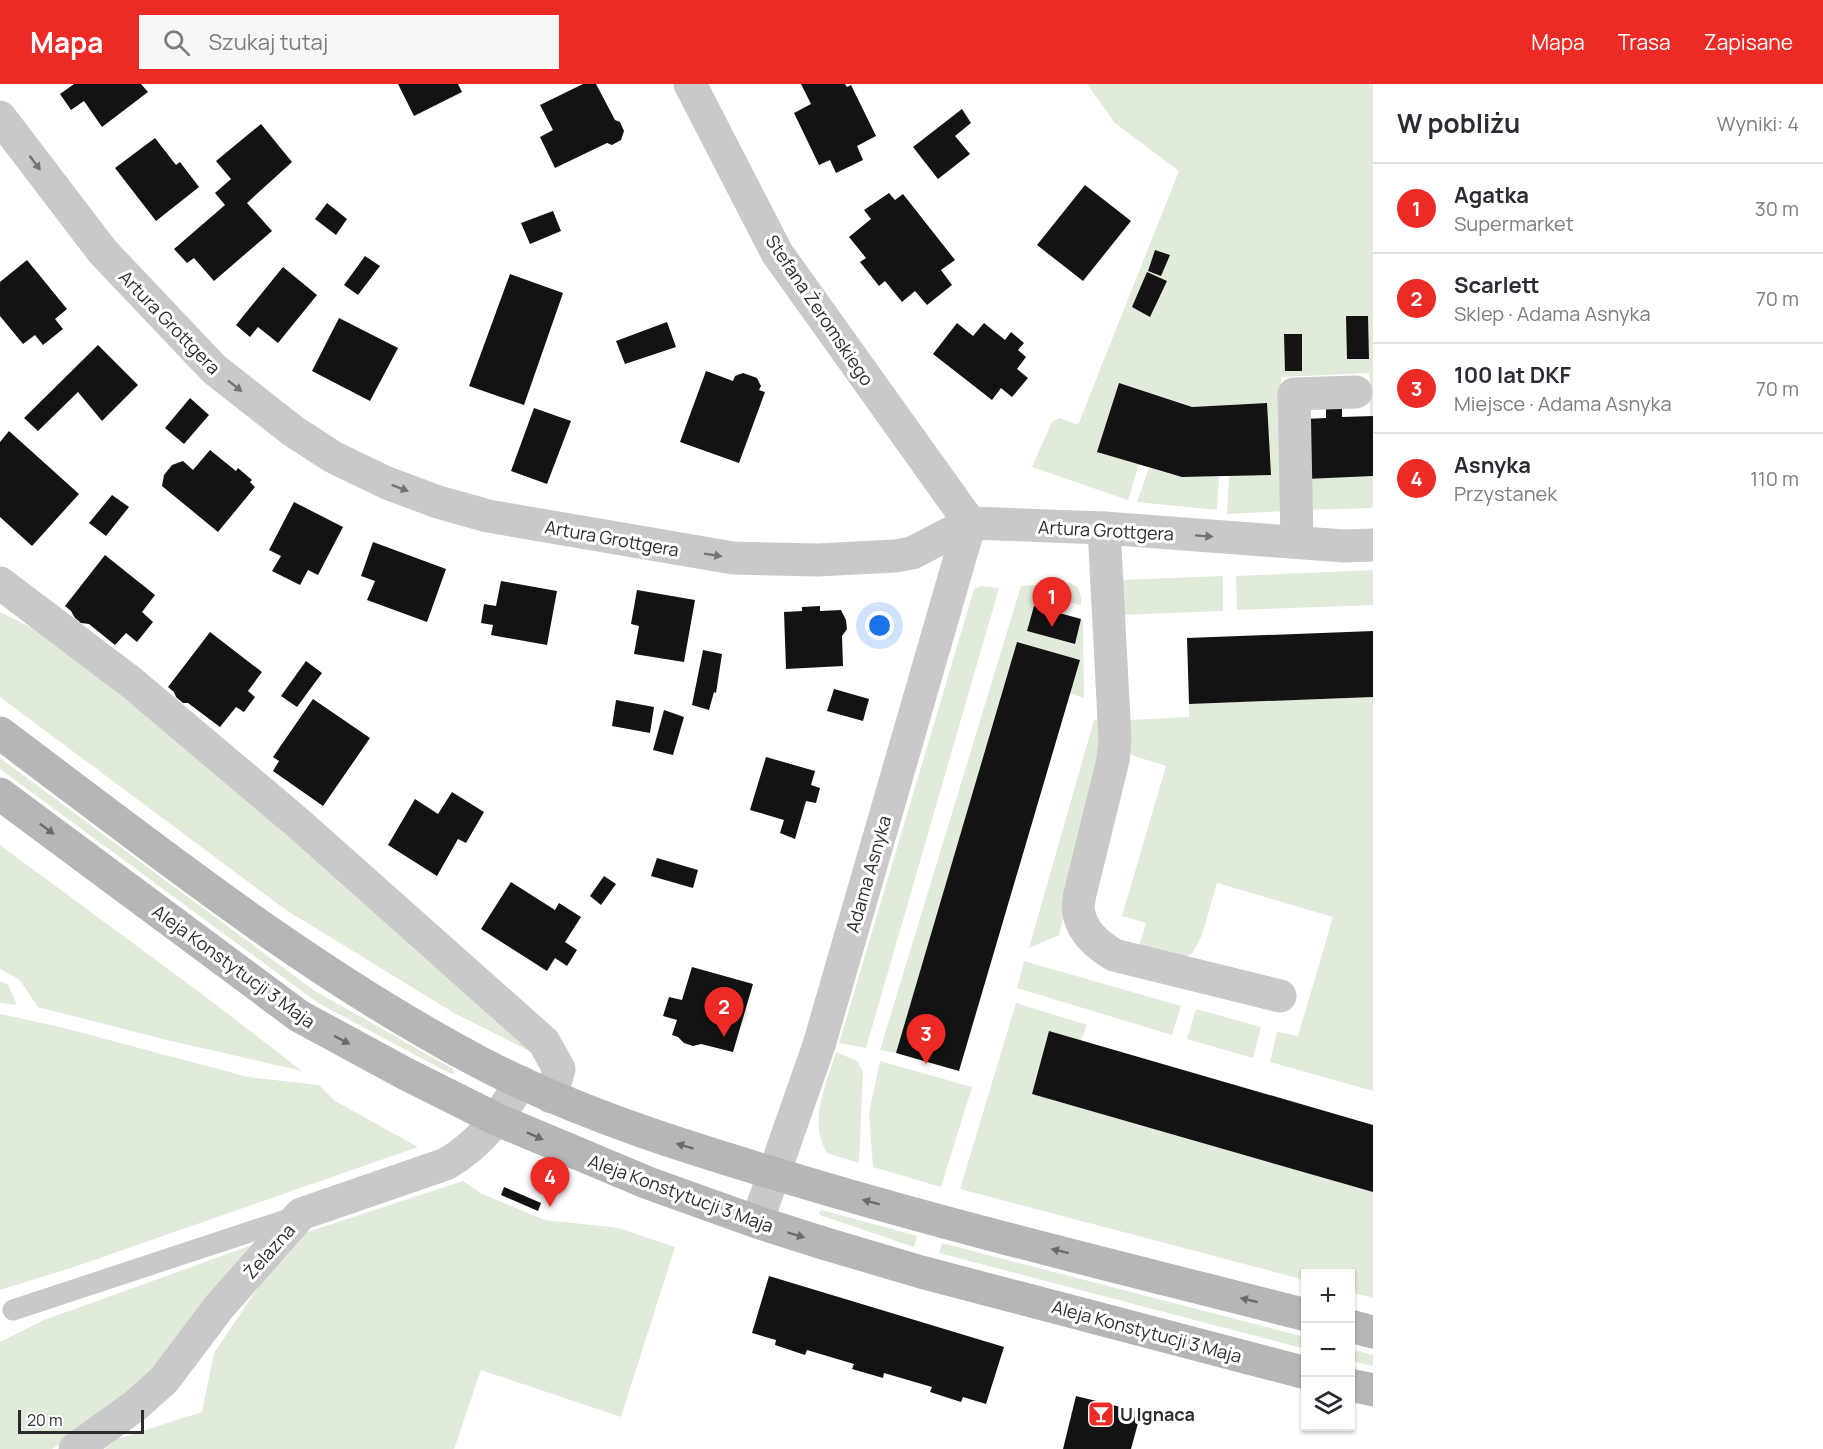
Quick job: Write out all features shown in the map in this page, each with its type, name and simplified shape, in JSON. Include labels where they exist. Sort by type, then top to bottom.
[{"type":"main road","points":[[0,733],[280,941],[413,1025],[480,1062],[551,1096],[655,1136],[893,1208],[1301,1314]]},
{"type":"main road","name":"Aleja Konstytucji 3 Maja","points":[[0,794],[299,1016],[406,1074],[498,1120],[648,1183],[757,1222],[921,1272],[1301,1372]]},
{"type":"main road","points":[[1355,1327],[1373,1332]]},
{"type":"main road","points":[[1355,1385],[1373,1390]]},
{"type":"street","name":"Stefana Żeromskiego","points":[[690,84],[777,254],[970,523]]},
{"type":"street","name":"Artura Grottgera","points":[[0,117],[103,252],[214,369],[293,431],[333,457],[387,483],[438,502],[488,516],[733,558],[817,560],[895,556],[924,548],[970,523],[1104,528],[1344,546],[1373,545]]},
{"type":"street","points":[[1297,542],[1294,394],[1356,392]]},
{"type":"street","name":"Adama Asnyka","points":[[757,1222],[819,1045],[970,523]]},
{"type":"street","points":[[1104,528],[1115,740],[1113,760],[1080,894],[1078,912],[1087,931],[1098,945],[1114,955],[1280,996]]},
{"type":"street","points":[[0,583],[132,683],[298,822],[544,1042],[559,1069],[551,1096]]},
{"type":"street","name":"Żelazna","points":[[75,1449],[135,1406],[164,1380],[219,1307],[301,1214],[446,1164],[468,1150],[498,1120],[521,1082]]},
{"type":"lane","points":[[13,1310],[301,1214]]},
{"type":"green space","points":[[1087,84],[1373,84],[1373,416],[1370,416],[1369,373],[1281,377],[1285,511],[1227,514],[1229,476],[1267,403],[1192,407],[1139,464],[1128,500],[1032,467],[1052,422],[1059,418],[1078,425],[1179,171],[1115,123]]},
{"type":"green space","points":[[1149,468],[1182,477],[1219,477],[1217,510],[1137,502]]},
{"type":"green space","points":[[1373,476],[1373,508],[1307,510],[1306,479]]},
{"type":"green space","points":[[1373,570],[1373,605],[1237,610],[1236,576]]},
{"type":"green space","points":[[1223,576],[1223,611],[1120,615],[1120,580]]},
{"type":"green space","points":[[1070,583],[1078,587],[1081,605],[1043,597],[1040,608],[1034,607],[1027,631],[1074,644],[1081,619],[1083,620],[1084,698],[1070,693],[1080,660],[1017,642],[896,1053],[880,1050],[1021,586]]},
{"type":"green space","points":[[980,586],[999,588],[866,1048],[839,1043],[974,589]]},
{"type":"green space","points":[[0,612],[40,632],[194,753],[338,871],[533,1053],[454,1013],[286,910],[0,697]]},
{"type":"green space","points":[[1373,697],[1373,1091],[1270,1062],[1277,1032],[1298,1036],[1333,917],[1217,883],[1202,935],[1192,954],[1178,959],[1137,952],[1146,923],[1122,916],[1166,766],[1131,755],[1128,751],[1130,720],[1189,717],[1189,704]]},
{"type":"green space","points":[[1094,720],[1100,721],[1104,751],[1059,935],[1029,948]]},
{"type":"green space","points":[[0,758],[315,991],[453,1069],[454,1073],[451,1074],[318,1003],[0,769]]},
{"type":"green space","points":[[0,845],[302,1071],[38,1007],[19,979],[0,969]]},
{"type":"green space","points":[[1024,961],[1181,1006],[1172,1035],[1017,988]]},
{"type":"green space","points":[[0,981],[8,985],[17,1005],[0,1003]]},
{"type":"green space","points":[[1016,1003],[1087,1025],[1081,1041],[1049,1031],[1032,1094],[1373,1192],[1373,1298],[1355,1293],[1355,1269],[1301,1269],[1301,1279],[960,1189]]},
{"type":"green space","points":[[1196,1009],[1261,1027],[1253,1058],[1187,1039]]},
{"type":"green space","points":[[0,1014],[64,1028],[248,1077],[319,1085],[335,1101],[418,1147],[74,1267],[0,1290]]},
{"type":"green space","points":[[836,1052],[857,1061],[863,1072],[859,1163],[827,1153],[819,1128],[821,1103]]},
{"type":"green space","points":[[880,1061],[972,1087],[941,1187],[873,1167],[869,1113]]},
{"type":"green space","points":[[463,1181],[482,1194],[545,1220],[619,1228],[675,1247],[621,1417],[481,1370],[454,1449],[105,1449],[117,1439],[202,1412],[214,1353],[292,1237]]},
{"type":"green space","points":[[822,1210],[917,1236],[914,1247],[820,1215],[819,1212]]},
{"type":"green space","points":[[266,1240],[151,1382],[52,1449],[0,1449],[0,1342],[44,1320]]},
{"type":"green space","points":[[942,1243],[1301,1336],[1301,1348],[939,1253]]},
{"type":"green space","points":[[1355,1350],[1373,1355],[1373,1366],[1355,1362]]},
{"type":"building","points":[[74,84],[141,84],[148,92],[102,127],[84,101],[71,110],[60,94]]},
{"type":"building","points":[[398,84],[458,84],[462,92],[414,116]]},
{"type":"building","points":[[583,84],[596,84],[615,120],[620,122],[624,131],[621,140],[612,145],[607,143],[555,168],[540,137],[553,130],[540,105]]},
{"type":"building","points":[[801,84],[845,84],[847,87],[851,85],[876,136],[857,146],[863,160],[836,173],[830,160],[819,165],[794,113],[811,104]]},
{"type":"building","points":[[962,109],[971,123],[955,136],[970,154],[938,179],[913,147]]},
{"type":"building","points":[[261,124],[292,162],[247,203],[272,231],[214,281],[194,258],[187,263],[174,249],[225,205],[215,193],[231,179],[216,161]]},
{"type":"building","points":[[155,138],[176,165],[180,162],[199,187],[156,221],[115,168]]},
{"type":"building","points":[[1085,185],[1131,221],[1083,281],[1037,245]]},
{"type":"building","points":[[889,193],[895,200],[903,194],[955,260],[941,270],[952,285],[927,305],[915,291],[902,302],[885,281],[879,286],[860,262],[866,258],[849,237],[871,219],[864,210]]},
{"type":"building","points":[[327,203],[347,219],[336,235],[315,219]]},
{"type":"building","points":[[553,211],[561,231],[530,244],[521,223]]},
{"type":"building","points":[[1155,250],[1170,255],[1161,276],[1148,271]]},
{"type":"building","points":[[365,256],[380,266],[358,295],[344,285]]},
{"type":"building","points":[[27,260],[67,309],[55,319],[63,329],[43,345],[35,335],[23,344],[0,316],[0,282]]},
{"type":"building","points":[[283,267],[317,295],[278,343],[258,327],[250,337],[236,325]]},
{"type":"building","points":[[1147,272],[1167,281],[1150,317],[1132,307]]},
{"type":"building","points":[[510,274],[563,293],[524,405],[469,386]]},
{"type":"building","points":[[1346,316],[1368,316],[1369,359],[1347,359]]},
{"type":"building","points":[[339,318],[398,348],[370,401],[312,371]]},
{"type":"building","points":[[667,322],[676,347],[625,364],[616,341]]},
{"type":"building","points":[[957,323],[973,336],[984,323],[1005,340],[1011,332],[1024,343],[1018,350],[1026,357],[1017,369],[1028,378],[1012,397],[1001,388],[992,400],[933,354]]},
{"type":"building","points":[[1284,334],[1302,334],[1302,371],[1285,371]]},
{"type":"building","points":[[98,345],[138,385],[102,421],[78,392],[38,431],[24,418]]},
{"type":"building","points":[[706,371],[733,381],[735,376],[743,373],[757,378],[761,386],[759,390],[765,392],[739,463],[680,442]]},
{"type":"building","points":[[1119,383],[1192,407],[1267,403],[1271,475],[1182,477],[1097,452]]},
{"type":"building","points":[[190,398],[209,415],[184,444],[165,428]]},
{"type":"building","points":[[1342,404],[1342,417],[1373,416],[1373,476],[1306,479],[1304,419],[1326,418],[1326,405]]},
{"type":"building","points":[[534,408],[571,421],[547,484],[511,471]]},
{"type":"building","points":[[9,431],[79,494],[32,546],[0,517],[0,442]]},
{"type":"building","points":[[210,450],[236,471],[238,468],[252,480],[250,482],[255,487],[218,532],[162,486],[164,475],[172,465],[183,461],[193,470]]},
{"type":"building","points":[[112,495],[129,507],[106,536],[89,523]]},
{"type":"building","points":[[294,502],[343,527],[318,575],[308,570],[300,585],[272,571],[281,556],[269,550]]},
{"type":"building","points":[[373,542],[446,569],[427,622],[367,600],[375,581],[361,576]]},
{"type":"building","points":[[105,555],[155,595],[142,612],[153,622],[137,642],[126,633],[115,645],[89,624],[81,623],[65,606]]},
{"type":"building","points":[[501,581],[557,591],[547,645],[491,635],[493,625],[481,623],[484,604],[496,606]]},
{"type":"building","points":[[637,590],[695,600],[684,662],[634,654],[639,626],[631,624]]},
{"type":"building","points":[[820,606],[820,611],[841,610],[846,620],[847,629],[842,636],[843,666],[786,669],[784,612],[802,611],[802,607]]},
{"type":"building","points":[[1034,606],[1081,619],[1075,644],[1027,631]]},
{"type":"building","points":[[1373,631],[1373,697],[1189,704],[1187,638]]},
{"type":"building","points":[[210,632],[262,672],[248,691],[255,697],[244,712],[236,707],[220,727],[188,703],[183,703],[168,687]]},
{"type":"building","points":[[1017,642],[1080,660],[959,1071],[896,1053]]},
{"type":"building","points":[[703,650],[722,654],[716,693],[714,692],[709,710],[692,705]]},
{"type":"building","points":[[306,661],[322,673],[297,707],[281,696]]},
{"type":"building","points":[[834,689],[869,699],[863,721],[827,711]]},
{"type":"building","points":[[313,699],[370,738],[323,806],[273,771],[279,761],[273,757]]},
{"type":"building","points":[[616,700],[654,707],[650,733],[612,726]]},
{"type":"building","points":[[664,710],[684,717],[673,755],[653,750]]},
{"type":"building","points":[[766,757],[815,771],[811,785],[820,788],[816,803],[806,801],[795,839],[780,833],[784,820],[750,810]]},
{"type":"building","points":[[452,792],[484,812],[466,843],[458,839],[437,876],[388,845],[415,799],[438,814]]},
{"type":"building","points":[[657,858],[698,870],[693,888],[651,876]]},
{"type":"building","points":[[604,876],[616,884],[601,905],[590,896]]},
{"type":"building","points":[[511,882],[555,910],[559,903],[581,917],[565,942],[577,950],[567,966],[555,958],[547,971],[481,929]]},
{"type":"building","points":[[692,967],[753,984],[733,1052],[701,1044],[693,1046],[672,1035],[677,1020],[663,1016],[669,997],[682,1000]]},
{"type":"building","points":[[1049,1031],[1373,1125],[1373,1192],[1032,1094]]},
{"type":"building","points":[[504,1187],[541,1203],[538,1211],[501,1195]]},
{"type":"building","points":[[769,1276],[1004,1347],[986,1404],[963,1397],[961,1402],[930,1392],[932,1387],[884,1373],[883,1378],[852,1369],[854,1364],[807,1350],[805,1355],[775,1345],[776,1340],[752,1333]]},
{"type":"building","points":[[1076,1396],[1141,1412],[1131,1449],[1063,1449]]},
{"type":"place","name":"Agatka","points":[[1052,627]]},
{"type":"place","name":"Scarlett","points":[[724,1037]]},
{"type":"place","name":"100 lat DKF","points":[[926,1064]]},
{"type":"place","name":"Asnyka","points":[[550,1207]]},
{"type":"place","name":"U Ignaca","points":[[1101,1414]]}]
